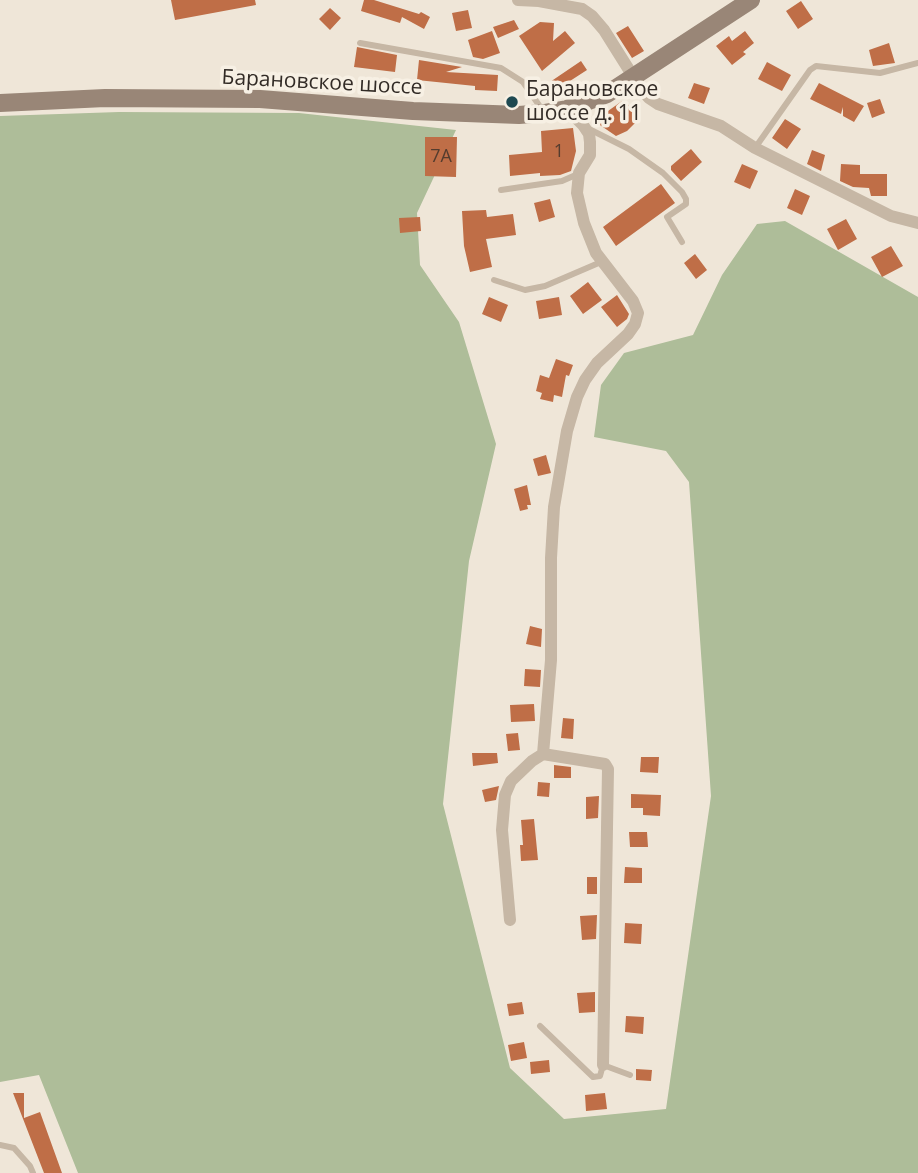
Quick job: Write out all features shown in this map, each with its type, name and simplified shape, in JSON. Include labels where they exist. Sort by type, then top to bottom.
[{"type":"main road","name":"Барановское шоссе","points":[[0,103],[105,98],[260,99],[412,111],[519,114],[567,110],[607,94],[751,0]]},
{"type":"street","points":[[518,0],[582,9],[592,16],[618,49],[641,89],[658,104],[705,119],[755,148],[891,216],[918,223]]},
{"type":"street","points":[[543,754],[551,660],[554,507],[567,431],[585,380],[597,363],[628,334],[638,313],[633,301],[601,261],[584,223],[578,193],[579,173],[590,155],[589,134],[567,110]]},
{"type":"street","points":[[510,920],[502,830],[505,796],[511,781],[543,754],[605,764],[608,769],[603,1065]]},
{"type":"lane","points":[[360,43],[501,68],[523,82],[544,113]]},
{"type":"lane","points":[[755,148],[810,70],[816,66],[880,73],[918,63]]},
{"type":"lane","points":[[583,125],[629,149],[663,173],[682,192],[686,204],[667,217],[682,242]]},
{"type":"lane","points":[[501,190],[562,181],[579,173]]},
{"type":"lane","points":[[494,280],[525,290],[545,286],[601,261]]},
{"type":"lane","points":[[540,1026],[593,1077],[600,1076],[603,1065],[631,1075]]},
{"type":"lane","points":[[0,1145],[14,1148],[33,1173]]},
{"type":"green space","points":[[119,112],[299,113],[456,130],[417,213],[420,265],[459,322],[496,444],[469,561],[443,804],[510,1068],[564,1119],[666,1109],[711,796],[689,482],[666,451],[594,437],[601,385],[624,353],[693,335],[722,275],[757,224],[785,221],[918,297],[918,1173],[78,1173],[39,1075],[0,1082],[0,116]]},
{"type":"building","points":[[171,0],[255,0],[256,5],[175,20]]},
{"type":"building","points":[[364,0],[374,0],[419,14],[421,12],[430,17],[424,29],[402,17],[400,23],[361,11]]},
{"type":"building","points":[[801,1],[813,19],[798,29],[786,11]]},
{"type":"building","points":[[330,8],[341,18],[330,30],[319,19]]},
{"type":"building","points":[[468,10],[472,28],[456,31],[452,13]]},
{"type":"building","points":[[514,20],[519,29],[498,38],[493,27]]},
{"type":"building","points":[[540,22],[554,23],[553,41],[565,31],[575,43],[542,71],[519,36]]},
{"type":"building","points":[[628,26],[644,51],[632,58],[616,33]]},
{"type":"building","points":[[492,31],[500,53],[483,59],[473,57],[468,40]]},
{"type":"building","points":[[745,31],[754,43],[743,52],[746,54],[732,65],[716,46],[729,36],[732,41]]},
{"type":"building","points":[[889,43],[895,63],[873,66],[869,50]]},
{"type":"building","points":[[357,47],[397,55],[395,72],[354,67]]},
{"type":"building","points":[[419,60],[462,67],[446,72],[498,75],[497,91],[417,80]]},
{"type":"building","points":[[581,61],[587,70],[556,90],[550,82]]},
{"type":"building","points":[[767,62],[791,75],[782,91],[758,79]]},
{"type":"building","points":[[694,83],[710,88],[704,104],[688,98]]},
{"type":"building","points":[[819,83],[864,106],[854,122],[843,116],[843,107],[841,114],[810,99]]},
{"type":"building","points":[[880,99],[885,113],[872,118],[867,103]]},
{"type":"building","points":[[622,101],[639,111],[636,122],[627,131],[616,136],[594,121]]},
{"type":"building","points":[[785,119],[801,129],[787,149],[772,138]]},
{"type":"building","points":[[573,128],[576,151],[571,171],[560,175],[540,176],[540,173],[510,176],[509,155],[542,152],[541,131]]},
{"type":"building","points":[[425,137],[457,137],[456,177],[425,176]]},
{"type":"building","points":[[691,149],[702,162],[681,181],[671,170],[671,166]]},
{"type":"building","points":[[812,150],[825,155],[821,171],[807,164]]},
{"type":"building","points":[[742,164],[758,171],[750,189],[734,182]]},
{"type":"building","points":[[841,164],[860,165],[860,174],[887,174],[887,196],[871,196],[869,188],[853,187],[840,181]]},
{"type":"building","points":[[661,184],[675,203],[616,246],[603,227]]},
{"type":"building","points":[[795,189],[810,196],[802,215],[787,208]]},
{"type":"building","points":[[550,199],[555,217],[539,222],[534,203]]},
{"type":"building","points":[[486,210],[487,217],[513,214],[516,235],[486,239],[492,267],[470,272],[464,246],[462,211]]},
{"type":"building","points":[[420,217],[421,231],[400,233],[399,218]]},
{"type":"building","points":[[846,219],[857,239],[838,250],[827,229]]},
{"type":"building","points":[[891,246],[903,266],[882,277],[871,257]]},
{"type":"building","points":[[695,254],[707,270],[696,279],[684,263]]},
{"type":"building","points":[[588,282],[602,300],[583,314],[570,296]]},
{"type":"building","points":[[617,295],[629,314],[617,327],[601,307]]},
{"type":"building","points":[[489,297],[508,305],[501,322],[482,314]]},
{"type":"building","points":[[559,297],[562,315],[539,319],[536,301]]},
{"type":"building","points":[[556,359],[573,365],[569,376],[566,375],[562,397],[554,395],[553,402],[540,399],[542,393],[536,391],[540,375],[549,378]]},
{"type":"building","points":[[546,455],[551,473],[538,476],[533,459]]},
{"type":"building","points":[[527,485],[531,505],[520,511],[514,489]]},
{"type":"building","points":[[530,626],[542,629],[541,647],[526,644]]},
{"type":"building","points":[[525,669],[541,670],[540,687],[524,686]]},
{"type":"building","points":[[534,704],[535,721],[511,722],[510,705]]},
{"type":"building","points":[[563,718],[574,719],[573,739],[561,738]]},
{"type":"building","points":[[518,733],[520,750],[508,751],[506,734]]},
{"type":"building","points":[[472,753],[497,753],[498,763],[473,766]]},
{"type":"building","points":[[641,757],[659,757],[658,773],[640,772]]},
{"type":"building","points":[[554,765],[571,767],[571,778],[554,778]]},
{"type":"building","points":[[538,782],[550,783],[549,797],[537,796]]},
{"type":"building","points":[[499,786],[496,800],[485,802],[482,790]]},
{"type":"building","points":[[631,794],[661,795],[660,816],[643,815],[643,808],[631,808]]},
{"type":"building","points":[[599,796],[598,818],[586,819],[586,797]]},
{"type":"building","points":[[534,819],[538,860],[521,861],[521,820]]},
{"type":"building","points":[[629,832],[647,832],[648,847],[630,847]]},
{"type":"building","points":[[625,867],[642,868],[642,883],[624,883]]},
{"type":"building","points":[[587,877],[597,877],[597,894],[587,894]]},
{"type":"building","points":[[597,915],[596,939],[582,940],[580,916]]},
{"type":"building","points":[[625,923],[642,924],[641,944],[624,943]]},
{"type":"building","points":[[595,992],[595,1012],[579,1013],[577,993]]},
{"type":"building","points":[[522,1002],[524,1014],[509,1016],[507,1004]]},
{"type":"building","points":[[626,1016],[644,1017],[643,1034],[625,1032]]},
{"type":"building","points":[[524,1042],[527,1058],[511,1061],[508,1045]]},
{"type":"building","points":[[549,1060],[550,1072],[531,1074],[530,1062]]},
{"type":"building","points":[[636,1069],[652,1070],[651,1081],[636,1080]]},
{"type":"building","points":[[13,1093],[24,1093],[24,1118],[40,1112],[62,1173],[44,1173]]},
{"type":"building","points":[[605,1093],[607,1109],[586,1111],[585,1095]]},
{"type":"place","name":"Барановское шоссе д. 11","points":[[512,102]]}]
